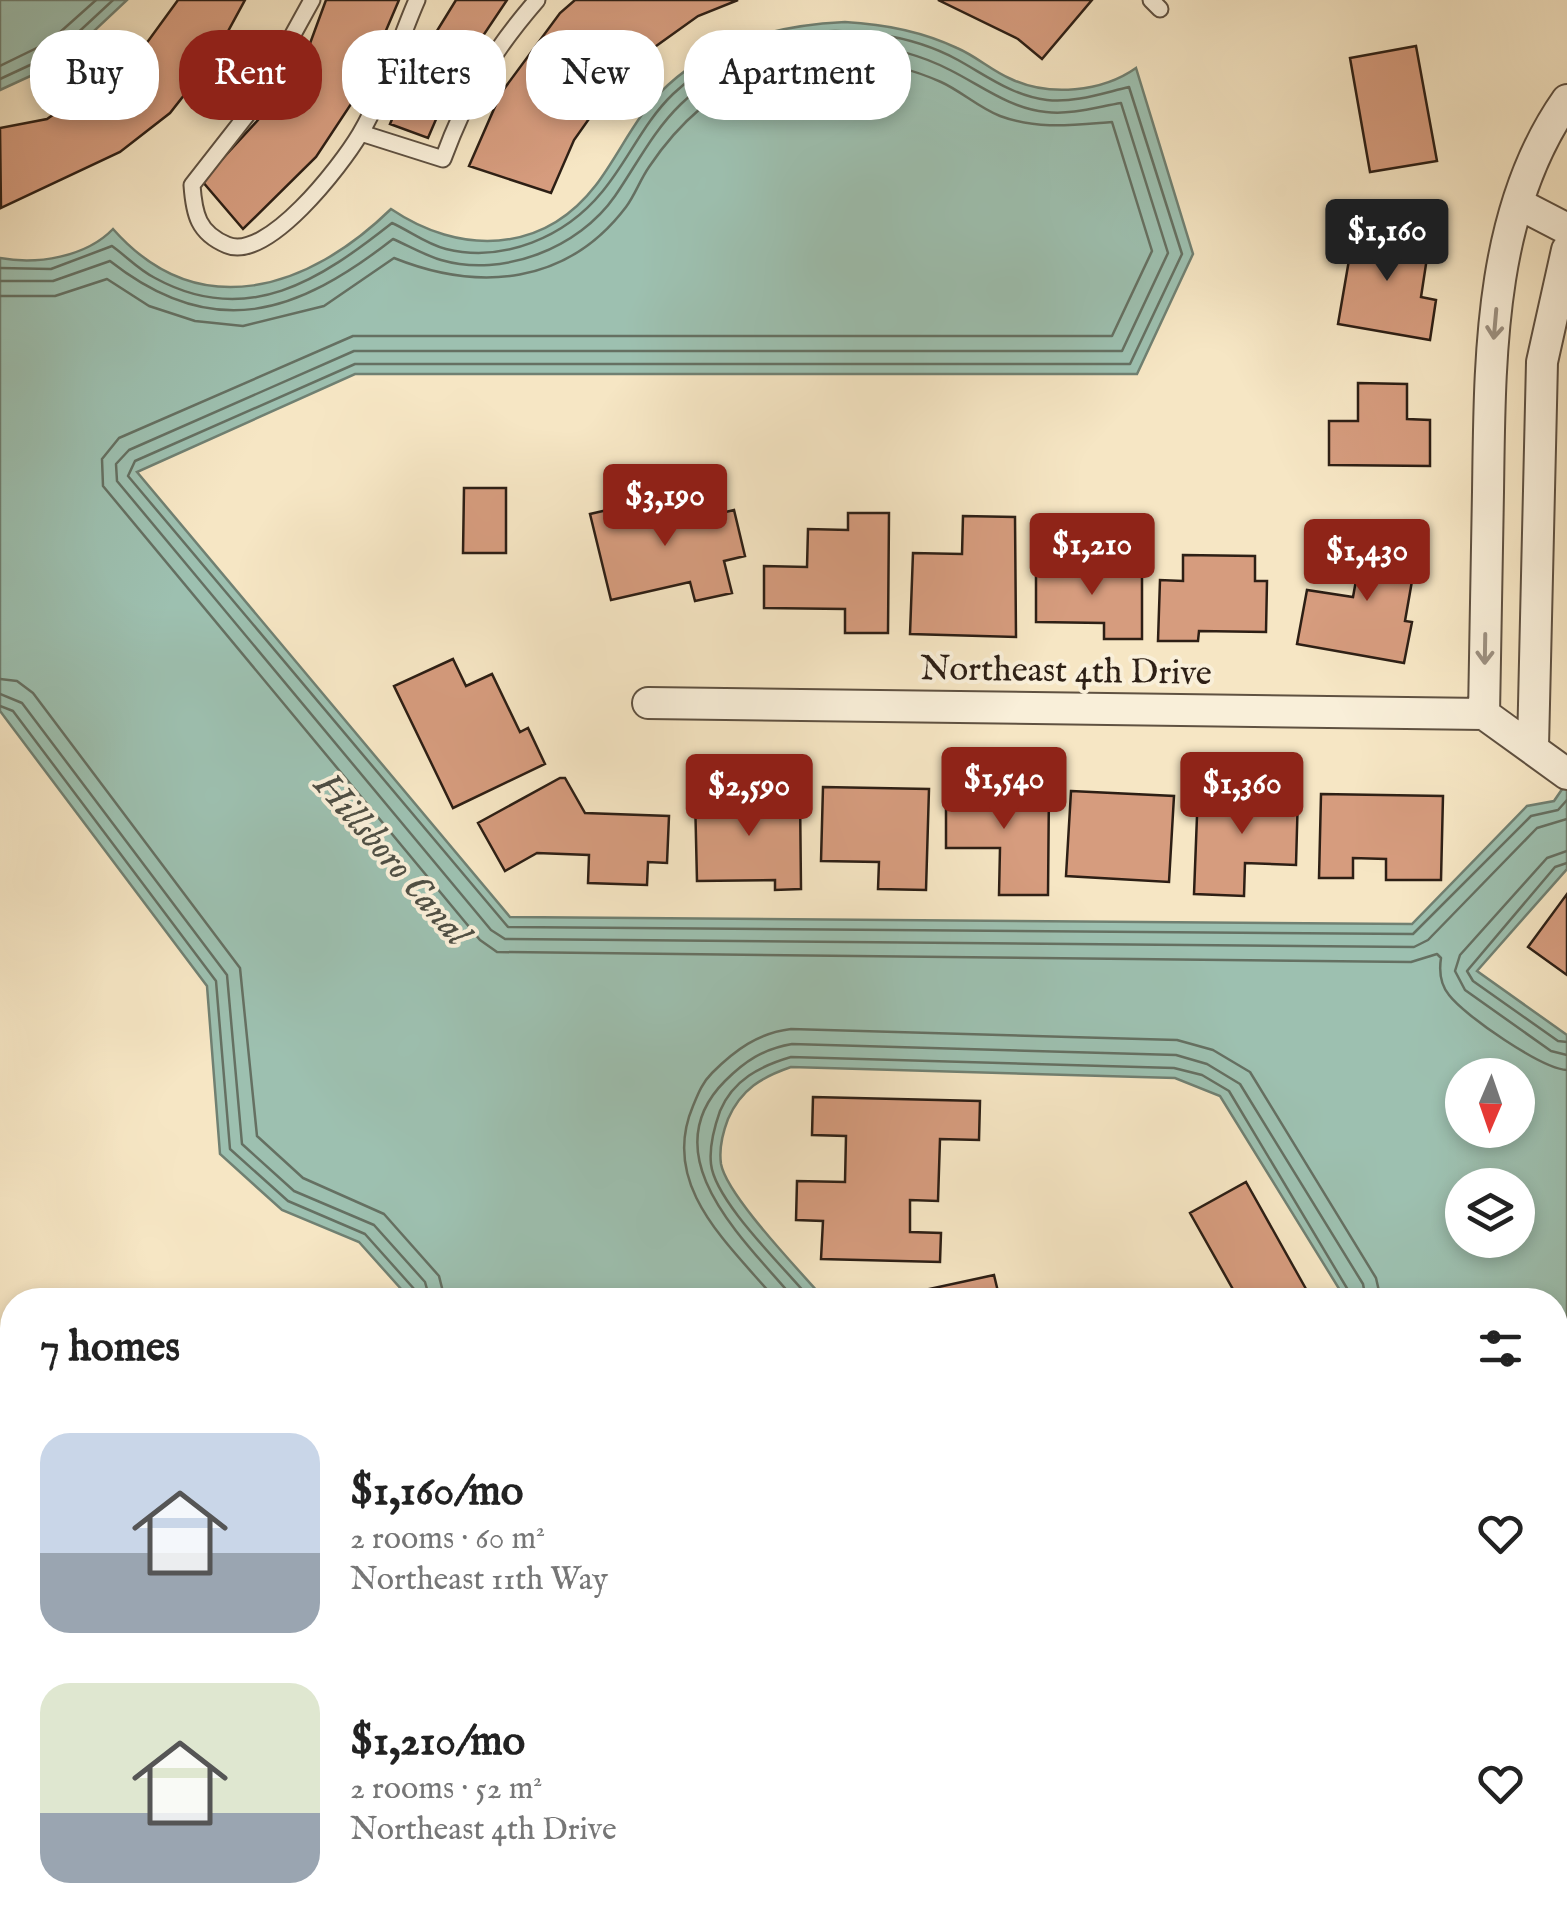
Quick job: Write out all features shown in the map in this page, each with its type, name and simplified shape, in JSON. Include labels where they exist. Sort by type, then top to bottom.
[{"type":"street","points":[[1565,773],[1484,714],[1488,448],[1499,279],[1519,204],[1551,123],[1567,100]]},
{"type":"street","points":[[1519,204],[1567,229]]},
{"type":"street","points":[[1533,747],[1542,362],[1567,250]]},
{"type":"street","points":[[1488,448],[1541,449]]},
{"type":"street","name":"Northeast 4th Drive","points":[[648,702],[1484,714]]},
{"type":"lane","points":[[312,0],[252,107],[192,185],[194,214],[208,237],[235,248],[260,244],[300,208],[361,133],[416,0]]},
{"type":"lane","points":[[361,133],[443,159],[466,96],[500,44],[537,0]]},
{"type":"water","points":[[0,0],[127,0],[95,30],[30,30],[30,76],[0,90]]},
{"type":"water","points":[[845,22],[902,30],[779,30]]},
{"type":"water","name":"Hillsboro Canal","points":[[911,32],[964,51],[1011,79],[1042,88],[1092,87],[1136,68],[1193,254],[1137,374],[355,374],[137,472],[510,917],[1412,924],[1527,806],[1554,801],[1567,782],[1567,869],[1477,971],[1567,1035],[1567,1288],[1339,1288],[1220,1096],[1175,1078],[791,1067],[762,1080],[739,1100],[728,1119],[721,1164],[750,1214],[814,1288],[400,1288],[359,1242],[282,1210],[220,1154],[207,986],[0,711],[0,258],[60,257],[89,246],[113,229],[146,259],[181,278],[217,286],[253,285],[290,276],[325,260],[391,209],[417,224],[472,240],[525,235],[551,225],[574,208],[596,185],[639,120],[664,120],[664,89],[684,72],[684,120],[911,120]]},
{"type":"building","points":[[178,0],[245,0],[229,30],[179,30],[179,102],[170,113],[120,152],[1,208],[0,128],[42,120],[159,120],[156,30]]},
{"type":"building","points":[[326,0],[399,0],[386,30],[342,30],[342,118],[316,157],[243,229],[202,181],[258,120],[322,120],[322,30],[315,30]]},
{"type":"building","points":[[456,0],[507,0],[487,30],[437,30]]},
{"type":"building","points":[[575,0],[738,0],[698,16],[664,40],[664,30],[547,30]]},
{"type":"building","points":[[938,0],[1092,0],[1042,59],[1018,39]]},
{"type":"building","points":[[1416,46],[1437,161],[1370,172],[1350,58]]},
{"type":"building","points":[[526,59],[526,120],[588,120],[574,140],[551,193],[469,166],[489,120],[506,120],[506,86]]},
{"type":"building","points":[[392,120],[436,120],[428,138],[390,124]]},
{"type":"building","points":[[1355,225],[1430,238],[1421,297],[1436,300],[1430,340],[1338,324]]},
{"type":"building","points":[[1358,383],[1407,384],[1407,419],[1430,420],[1430,466],[1329,465],[1329,421],[1358,421]]},
{"type":"building","points":[[464,488],[506,488],[506,553],[463,553]]},
{"type":"building","points":[[672,495],[679,523],[734,510],[745,556],[724,561],[732,593],[695,601],[690,582],[611,600],[590,514]]},
{"type":"building","points":[[848,513],[889,513],[888,633],[845,633],[845,609],[764,608],[764,566],[807,567],[808,529],[848,530]]},
{"type":"building","points":[[963,516],[1015,517],[1016,637],[910,634],[913,553],[962,554]]},
{"type":"building","points":[[1365,531],[1419,541],[1405,621],[1412,622],[1404,663],[1297,644],[1307,590],[1353,597]]},
{"type":"building","points":[[1183,555],[1255,556],[1255,581],[1267,581],[1266,632],[1199,631],[1198,641],[1158,641],[1160,580],[1183,581]]},
{"type":"building","points":[[1036,567],[1142,568],[1142,639],[1104,639],[1104,623],[1036,622]]},
{"type":"building","points":[[453,659],[466,686],[492,674],[520,732],[528,728],[545,764],[453,808],[394,686]]},
{"type":"building","points":[[565,778],[585,813],[669,816],[667,863],[648,862],[647,885],[588,883],[589,855],[537,853],[505,871],[478,823]]},
{"type":"building","points":[[823,787],[929,789],[926,890],[878,889],[879,862],[821,861]]},
{"type":"building","points":[[946,787],[1049,787],[1048,895],[999,895],[1000,848],[946,848]]},
{"type":"building","points":[[1198,790],[1298,793],[1296,865],[1245,863],[1244,896],[1194,894]]},
{"type":"building","points":[[1071,791],[1174,796],[1169,882],[1066,876]]},
{"type":"building","points":[[800,794],[801,889],[775,890],[775,880],[697,881],[695,796]]},
{"type":"building","points":[[1321,794],[1443,796],[1441,880],[1386,880],[1386,859],[1353,858],[1353,878],[1319,878]]},
{"type":"building","points":[[1567,894],[1567,975],[1528,947]]},
{"type":"building","points":[[813,1097],[980,1101],[979,1140],[940,1139],[938,1201],[910,1200],[910,1232],[941,1233],[940,1262],[821,1259],[823,1221],[796,1220],[797,1181],[845,1182],[846,1136],[812,1135]]},
{"type":"building","points":[[1246,1182],[1305,1288],[1232,1288],[1190,1213]]},
{"type":"building","points":[[994,1275],[997,1288],[934,1288]]}]
